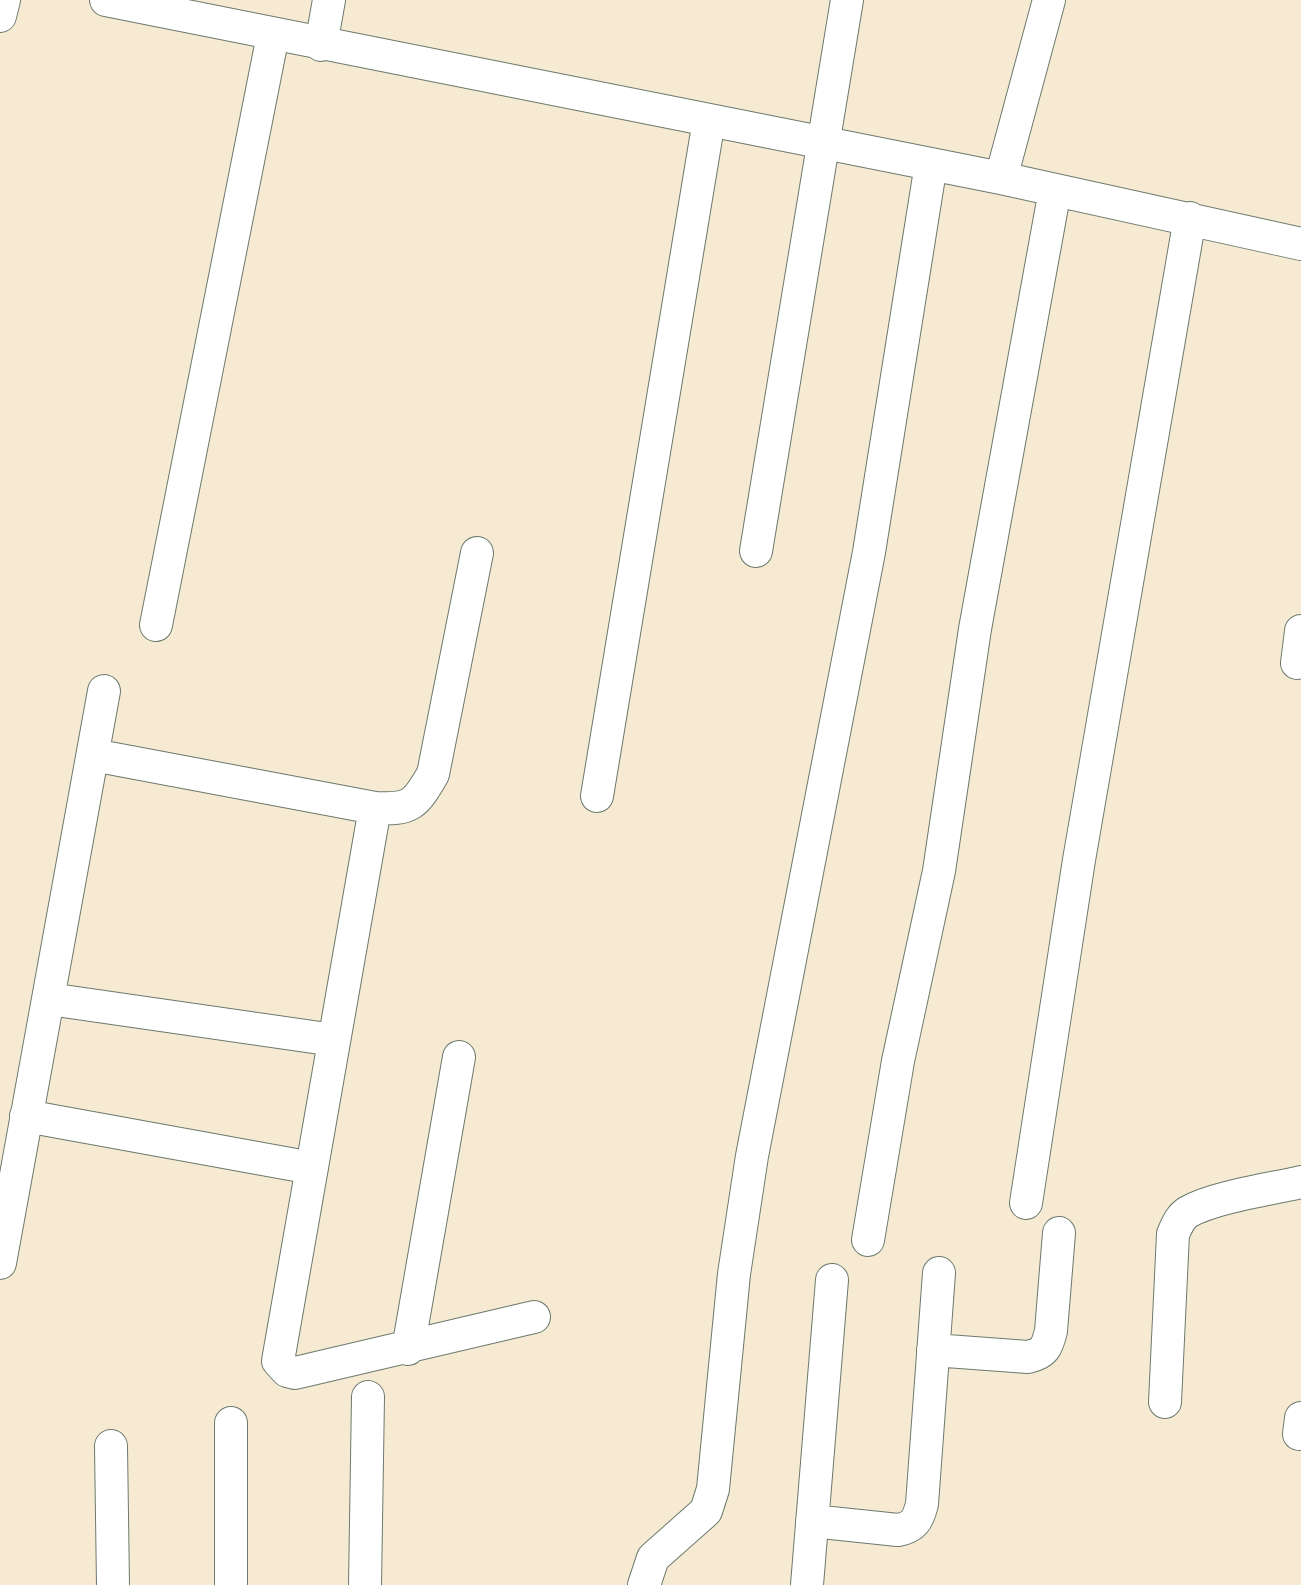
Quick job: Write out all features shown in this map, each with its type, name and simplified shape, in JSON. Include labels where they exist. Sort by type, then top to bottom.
[{"type":"street","points":[[0,16],[4,0]]},
{"type":"street","points":[[106,0],[273,36],[1002,178],[1301,244]]},
{"type":"street","points":[[321,45],[330,0]]},
{"type":"street","points":[[756,551],[821,142],[847,0]]},
{"type":"street","points":[[1002,178],[1049,0]]},
{"type":"street","points":[[156,625],[273,36]]},
{"type":"street","points":[[597,796],[709,120]]},
{"type":"street","points":[[644,1585],[653,1558],[706,1511],[713,1489],[734,1274],[752,1156],[864,577],[931,164]]},
{"type":"street","points":[[868,1240],[898,1061],[939,871],[975,629],[1055,190]]},
{"type":"street","points":[[1026,1203],[1079,860],[1190,219]]},
{"type":"street","points":[[93,755],[375,808],[402,809],[410,805],[418,800],[433,774],[477,553]]},
{"type":"street","points":[[1297,663],[1301,631]]},
{"type":"street","points":[[0,1264],[104,691]]},
{"type":"street","points":[[375,808],[278,1361],[287,1371],[295,1373],[408,1349],[534,1317]]},
{"type":"street","points":[[49,999],[334,1040]]},
{"type":"street","points":[[408,1349],[459,1057]]},
{"type":"street","points":[[26,1116],[312,1168]]},
{"type":"street","points":[[1165,1402],[1173,1234],[1178,1222],[1187,1213],[1204,1206],[1301,1182]]},
{"type":"street","points":[[933,1350],[1028,1357],[1041,1354],[1048,1347],[1051,1331],[1059,1233]]},
{"type":"street","points":[[812,1521],[898,1530],[909,1528],[918,1519],[922,1504],[939,1273]]},
{"type":"street","points":[[807,1585],[832,1280]]},
{"type":"street","points":[[365,1585],[369,1397]]},
{"type":"street","points":[[231,1423],[231,1585]]},
{"type":"street","points":[[111,1446],[113,1585]]}]
